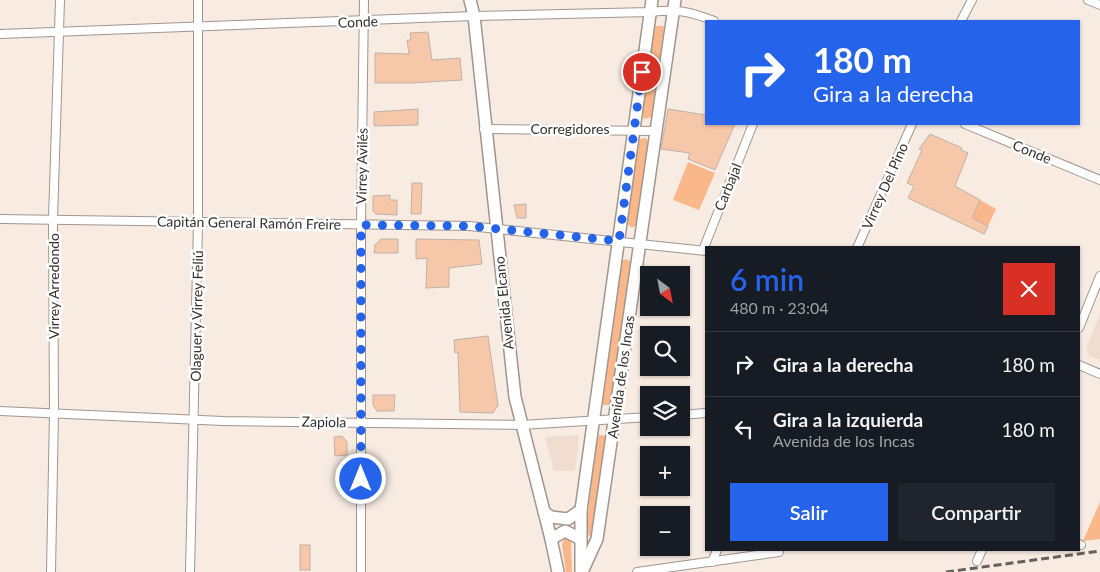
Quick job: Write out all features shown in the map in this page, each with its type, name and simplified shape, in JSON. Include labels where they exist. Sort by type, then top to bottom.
[{"type":"main road","name":"Avenida Elcano","points":[[470,0],[474,16],[484,129],[497,228],[515,397],[552,539],[558,572]]},
{"type":"main road","name":"Avenida de los Incas","points":[[581,572],[579,538],[581,510],[652,0]]},
{"type":"main road","name":"Avenida de los Incas","points":[[581,572],[597,539],[674,5]]},
{"type":"main road","points":[[544,512],[551,516],[568,519],[581,510]]},
{"type":"main road","points":[[552,539],[565,531],[579,538]]},
{"type":"street","name":"Virrey Arredondo","points":[[51,572],[54,412],[53,220],[60,0]]},
{"type":"street","name":"Olaguer y Virrey Feliú","points":[[190,572],[198,223],[198,0]]},
{"type":"street","name":"Virrey Avilés","points":[[361,572],[361,225],[364,0]]},
{"type":"street","points":[[962,20],[972,0]]},
{"type":"street","points":[[1088,0],[1100,5]]},
{"type":"street","name":"Conde","points":[[0,34],[474,16],[650,12],[674,5],[712,20]]},
{"type":"street","name":"Carbajal","points":[[706,246],[753,125]]},
{"type":"street","name":"Virrey Del Pino","points":[[858,246],[912,125]]},
{"type":"street","name":"Conde","points":[[967,125],[1100,180]]},
{"type":"street","name":"Corregidores","points":[[484,129],[655,130]]},
{"type":"street","name":"Capitán General Ramón Freire","points":[[0,218],[497,228],[704,250]]},
{"type":"street","points":[[1080,326],[1100,276]]},
{"type":"street","points":[[1080,365],[1100,374]]},
{"type":"street","name":"Zapiola","points":[[0,411],[195,419],[522,425],[640,418]]},
{"type":"street","points":[[690,415],[705,414]]},
{"type":"street","points":[[712,562],[717,551]]},
{"type":"street","points":[[977,561],[982,551]]},
{"type":"street","points":[[637,572],[779,552]]},
{"type":"shaded area","points":[[654,26],[664,26],[652,117],[645,119],[640,115]]},
{"type":"shaded area","points":[[646,138],[648,142],[638,224],[632,228],[626,223],[636,146],[640,139]]},
{"type":"shaded area","points":[[688,162],[715,173],[699,210],[673,200]]},
{"type":"shaded area","points":[[980,200],[996,209],[988,226],[972,218]]},
{"type":"shaded area","points":[[626,259],[633,263],[613,405],[602,405],[622,261]]},
{"type":"shaded area","points":[[1100,314],[1100,360],[1089,356],[1086,348]]},
{"type":"shaded area","points":[[579,435],[575,471],[554,471],[545,437]]},
{"type":"shaded area","points":[[602,435],[606,437],[591,536],[588,535],[587,521],[597,436]]},
{"type":"shaded area","points":[[1100,502],[1100,539],[1083,541]]},
{"type":"shaded area","points":[[564,537],[571,540],[572,572],[566,572],[562,545]]},
{"type":"building","points":[[428,32],[432,60],[460,58],[462,80],[375,83],[375,53],[409,54],[407,40],[411,40],[410,33]]},
{"type":"building","points":[[418,109],[418,125],[374,126],[374,112]]},
{"type":"building","points":[[668,109],[705,115],[705,125],[735,125],[715,170],[688,159],[690,153],[661,149]]},
{"type":"building","points":[[930,134],[962,148],[961,150],[968,153],[955,186],[980,200],[972,218],[988,226],[984,234],[908,198],[914,186],[907,183],[922,150],[919,149]]},
{"type":"building","points":[[412,183],[422,183],[421,214],[411,214]]},
{"type":"building","points":[[390,195],[390,200],[397,200],[397,215],[376,214],[373,211],[373,196]]},
{"type":"building","points":[[526,204],[526,218],[517,218],[514,205]]},
{"type":"building","points":[[381,239],[398,239],[398,253],[374,253],[375,245]]},
{"type":"building","points":[[416,239],[479,240],[482,264],[449,268],[449,287],[426,288],[427,258],[416,259]]},
{"type":"building","points":[[488,336],[498,405],[493,413],[460,412],[458,352],[455,353],[454,340]]},
{"type":"building","points":[[373,395],[395,395],[394,411],[377,411],[373,405]]},
{"type":"building","points":[[342,436],[347,442],[347,455],[335,456],[334,437]]},
{"type":"building","points":[[300,545],[310,545],[310,570],[300,570]]},
{"type":"railway","points":[[946,572],[1100,551]]},
{"type":"route","points":[[361,479],[361,225],[469,226],[619,241],[642,72]]}]
